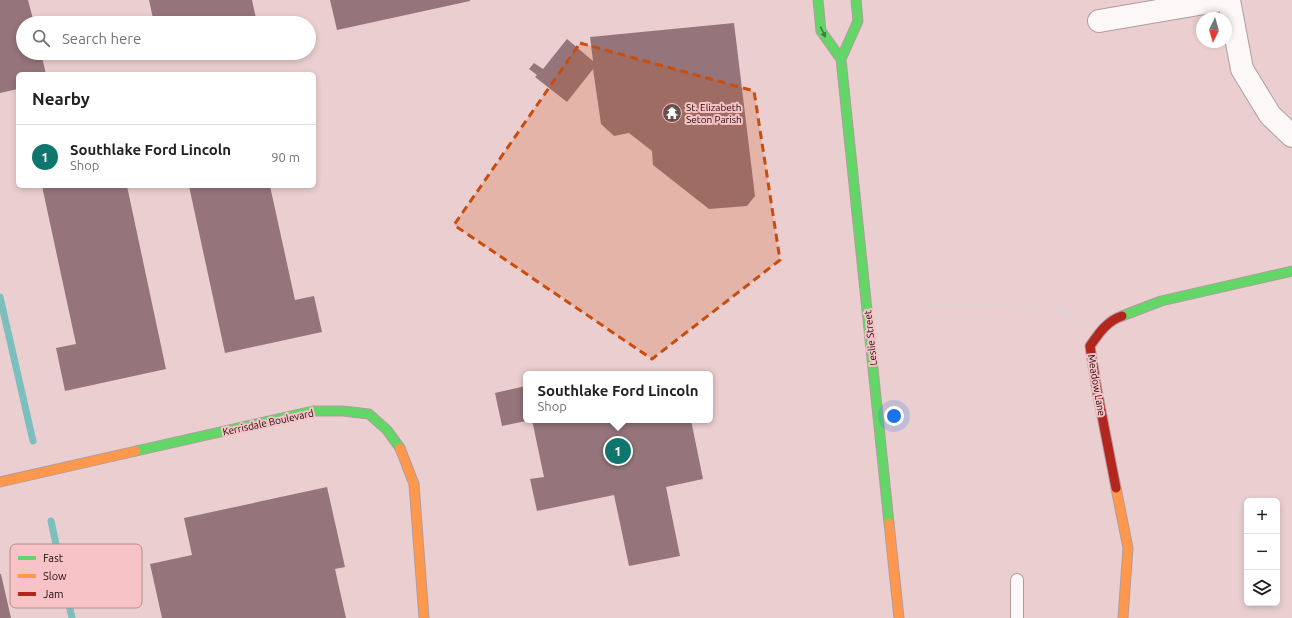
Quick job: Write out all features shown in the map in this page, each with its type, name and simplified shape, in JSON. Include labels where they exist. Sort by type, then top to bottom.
[{"type":"street","name":"Leslie Street","points":[[818,0],[821,31],[841,59],[899,618]]},
{"type":"street","points":[[841,59],[858,21],[856,0]]},
{"type":"street","points":[[1099,21],[1222,0]]},
{"type":"street","points":[[1230,0],[1242,69],[1270,115],[1292,136]]},
{"type":"street","name":"Meadow Lane","points":[[1123,618],[1128,548],[1096,385],[1090,346],[1098,334],[1113,318],[1161,301],[1292,271]]},
{"type":"street","name":"Kerrisdale Boulevard","points":[[0,482],[313,411],[343,411],[368,414],[387,430],[401,450],[414,484],[424,618]]},
{"type":"lane","points":[[1017,580],[1018,618]]},
{"type":"path","points":[[927,304],[1055,308],[1098,334]]},
{"type":"highlighted area","points":[[580,43],[754,91],[780,260],[652,359],[454,225]]},
{"type":"building","points":[[0,0],[28,0],[32,16],[16,16],[16,60],[43,60],[46,72],[16,72],[16,89],[0,93]]},
{"type":"building","points":[[149,0],[252,0],[255,16],[152,16]]},
{"type":"building","points":[[330,0],[470,0],[470,1],[337,30]]},
{"type":"building","name":"St. Elizabeth Seton Parish","points":[[734,23],[755,196],[747,206],[709,209],[653,165],[652,151],[629,133],[614,136],[601,124],[593,69],[567,102],[535,77],[537,75],[529,69],[534,63],[543,69],[567,39],[593,61],[590,37]]},
{"type":"building","points":[[42,188],[127,188],[166,369],[65,391],[56,348],[76,344]]},
{"type":"building","points":[[189,188],[270,188],[295,300],[314,296],[322,332],[225,353]]},
{"type":"building","points":[[523,387],[523,422],[502,426],[495,393]]},
{"type":"building","points":[[533,423],[692,423],[703,479],[666,487],[680,556],[629,566],[614,495],[537,511],[530,479],[544,477]]},
{"type":"building","points":[[327,487],[345,567],[335,569],[346,618],[162,618],[150,564],[192,555],[184,518]]},
{"type":"building","points":[[1,574],[11,618],[0,618]]},
{"type":"waterway","points":[[0,297],[33,441]]},
{"type":"waterway","points":[[51,521],[56,544]]},
{"type":"waterway","points":[[70,608],[72,618]]},
{"type":"traffic: fast","points":[[818,0],[821,31],[841,59],[889,523]]},
{"type":"traffic: fast","points":[[841,59],[858,21],[856,0]]},
{"type":"traffic: fast","points":[[1122,316],[1161,301],[1292,271]]},
{"type":"traffic: fast","points":[[136,451],[313,411],[343,411],[369,414],[387,430],[400,448]]},
{"type":"traffic: slow","points":[[400,448],[414,484],[424,618]]},
{"type":"traffic: slow","points":[[0,482],[136,451]]},
{"type":"traffic: slow","points":[[1116,488],[1128,548],[1123,618]]},
{"type":"traffic: slow","points":[[889,523],[899,618]]},
{"type":"traffic: jam","points":[[1116,488],[1090,346],[1108,324],[1122,316]]},
{"type":"place","name":"St. Elizabeth Seton Parish","points":[[672,113]]},
{"type":"place","name":"Southlake Ford Lincoln","points":[[618,451]]}]
